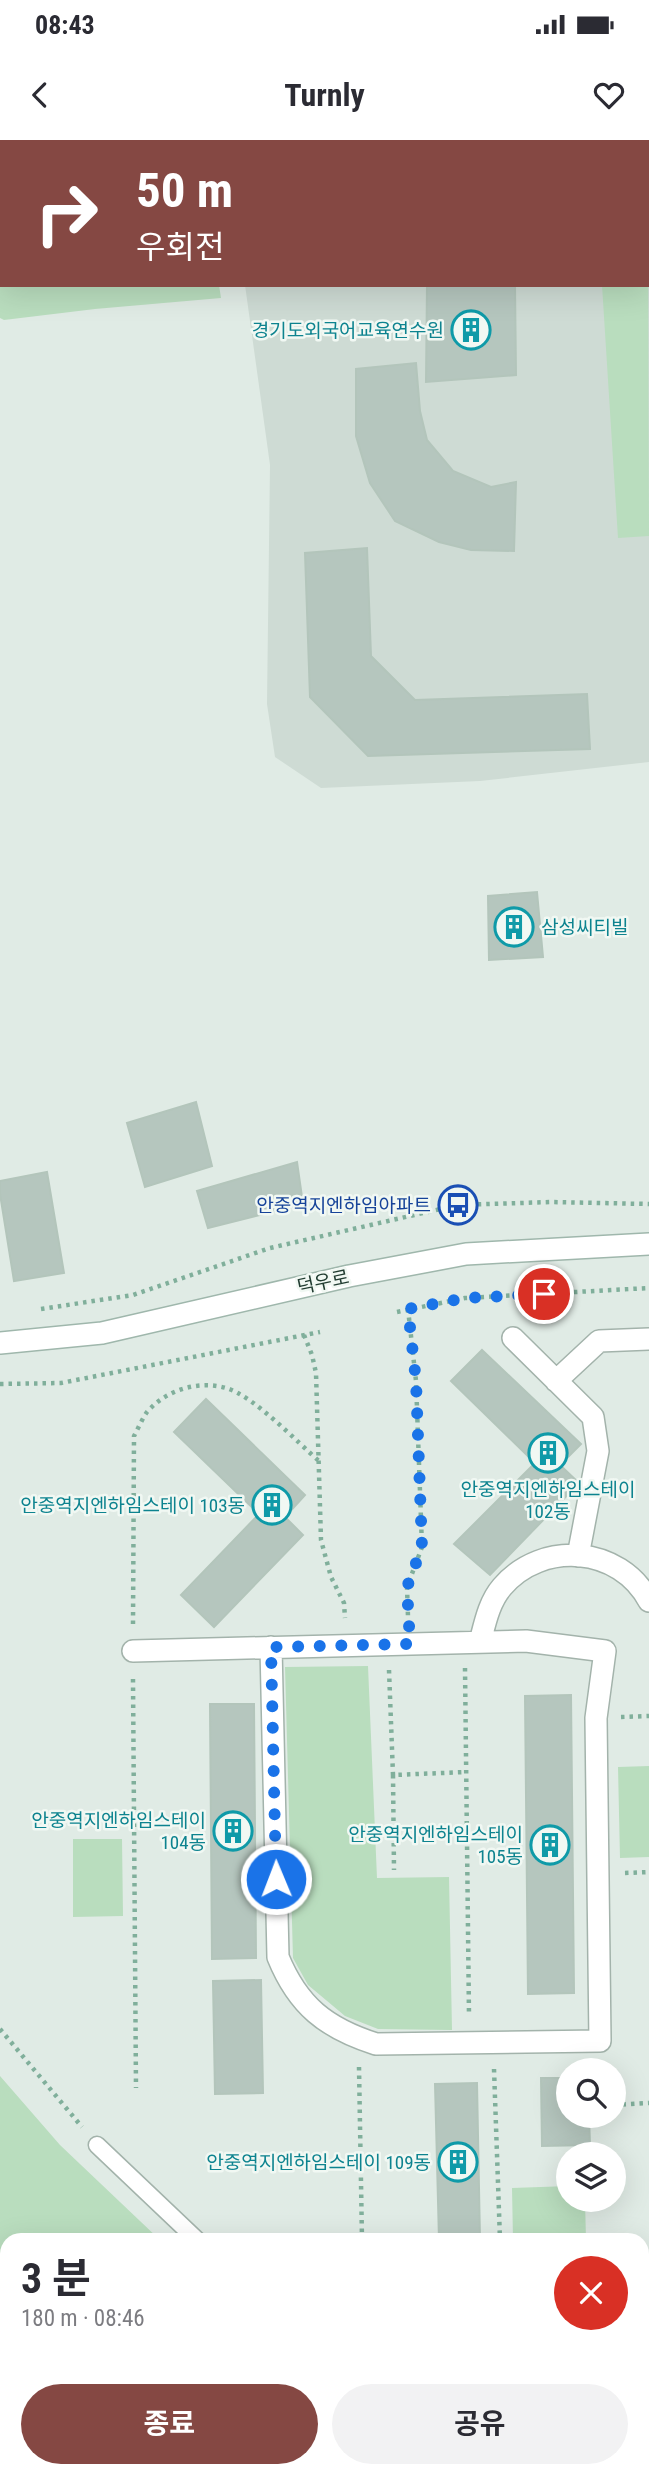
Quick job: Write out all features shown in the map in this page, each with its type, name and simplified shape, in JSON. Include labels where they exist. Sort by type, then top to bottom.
[{"type":"street","name":"덕우로","points":[[0,1343],[102,1333],[349,1276],[466,1254],[649,1244]]},
{"type":"street","points":[[513,1338],[593,1417],[598,1451],[578,1556]]},
{"type":"street","points":[[556,1381],[599,1341],[649,1339]]},
{"type":"street","points":[[472,1642],[500,1590],[512,1576],[543,1558],[578,1556],[605,1560],[640,1584],[649,1601]]},
{"type":"street","points":[[133,1651],[271,1647],[345,1645],[526,1641],[605,1651],[596,1718],[600,2040],[376,2044],[332,2026],[304,2004],[286,1978],[278,1957],[271,1647]]},
{"type":"lane","points":[[97,2145],[190,2233]]},
{"type":"path","points":[[40,1309],[133,1295],[270,1248],[458,1205],[551,1202],[649,1204]]},
{"type":"path","points":[[397,1312],[465,1298],[649,1288]]},
{"type":"path","points":[[394,1870],[393,1775],[399,1644],[407,1587],[422,1547],[416,1381],[408,1309]]},
{"type":"path","points":[[0,1384],[61,1383],[320,1332]]},
{"type":"path","points":[[304,1335],[316,1373],[321,1540],[331,1577],[344,1603],[345,1645]]},
{"type":"path","points":[[136,2088],[134,1436],[146,1414],[162,1398],[181,1389],[201,1385],[227,1388],[251,1402],[320,1462]]},
{"type":"path","points":[[469,2044],[466,1772],[472,1642]]},
{"type":"path","points":[[393,1775],[466,1772]]},
{"type":"path","points":[[0,2029],[97,2145]]},
{"type":"path","points":[[359,2039],[362,2233]]},
{"type":"path","points":[[493,2043],[500,2233]]},
{"type":"path","points":[[626,2104],[649,2103]]},
{"type":"shaded area","points":[[245,287],[649,287],[649,762],[480,781],[321,788],[275,757],[267,704],[270,465]]},
{"type":"green space","points":[[0,287],[219,287],[221,298],[4,320],[0,318]]},
{"type":"green space","points":[[602,287],[648,287],[649,536],[618,538]]},
{"type":"green space","points":[[368,1666],[377,1878],[449,1877],[452,2030],[378,2029],[345,2016],[308,1985],[293,1958],[285,1667]]},
{"type":"green space","points":[[649,1766],[649,1857],[620,1858],[618,1767]]},
{"type":"green space","points":[[73,1839],[122,1839],[123,1916],[73,1917]]},
{"type":"green space","points":[[0,2076],[60,2145],[153,2233],[0,2233]]},
{"type":"green space","points":[[556,2186],[556,2212],[585,2212],[586,2233],[513,2233],[512,2188]]},
{"type":"building","name":"경기도외국어교육연수원","points":[[427,287],[515,287],[516,375],[426,382]]},
{"type":"building","points":[[416,363],[420,411],[427,440],[453,471],[491,487],[516,482],[514,551],[471,550],[439,542],[395,521],[370,483],[356,436],[356,369]]},
{"type":"building","points":[[367,548],[371,656],[415,700],[587,694],[590,749],[368,756],[310,697],[305,553]]},
{"type":"building","name":"삼성씨티빌","points":[[537,892],[543,957],[489,960],[488,896]]},
{"type":"building","points":[[196,1102],[212,1166],[145,1187],[127,1123]]},
{"type":"building","points":[[297,1162],[303,1204],[208,1228],[197,1191]]},
{"type":"building","points":[[47,1172],[64,1273],[14,1281],[0,1181]]},
{"type":"building","name":"안중역지엔하임스테이 102동","points":[[482,1350],[581,1444],[560,1465],[579,1483],[490,1575],[454,1544],[535,1463],[451,1381]]},
{"type":"building","name":"안중역지엔하임스테이 103동","points":[[206,1399],[305,1495],[285,1517],[303,1535],[214,1627],[181,1595],[259,1514],[174,1432]]},
{"type":"building","name":"안중역지엔하임스테이 105동","points":[[571,1695],[574,1993],[528,1994],[525,1696]]},
{"type":"building","name":"안중역지엔하임스테이 104동","points":[[210,1704],[254,1704],[256,1958],[212,1959]]},
{"type":"building","points":[[261,1980],[263,2093],[215,2094],[213,1981]]},
{"type":"building","points":[[541,2078],[556,2078],[556,2128],[589,2128],[590,2142],[556,2142],[556,2146],[542,2146]]},
{"type":"building","name":"안중역지엔하임스테이 109동","points":[[477,2083],[480,2233],[439,2233],[435,2084]]},
{"type":"place","name":"경기도외국어교육연수원","points":[[471,330]]},
{"type":"place","name":"삼성씨티빌","points":[[514,927]]},
{"type":"place","name":"안중역지엔하임아파트","points":[[458,1205]]},
{"type":"place","name":"안중역지엔하임스테이 102동","points":[[548,1453]]},
{"type":"place","name":"안중역지엔하임스테이 103동","points":[[272,1505]]},
{"type":"place","name":"안중역지엔하임스테이 104동","points":[[233,1831]]},
{"type":"place","name":"안중역지엔하임스테이 105동","points":[[550,1845]]},
{"type":"place","name":"안중역지엔하임스테이 109동","points":[[458,2162]]},
{"type":"route","points":[[276,1879],[271,1647],[410,1644],[407,1587],[422,1547],[416,1381],[408,1309],[465,1298],[544,1294]]}]
